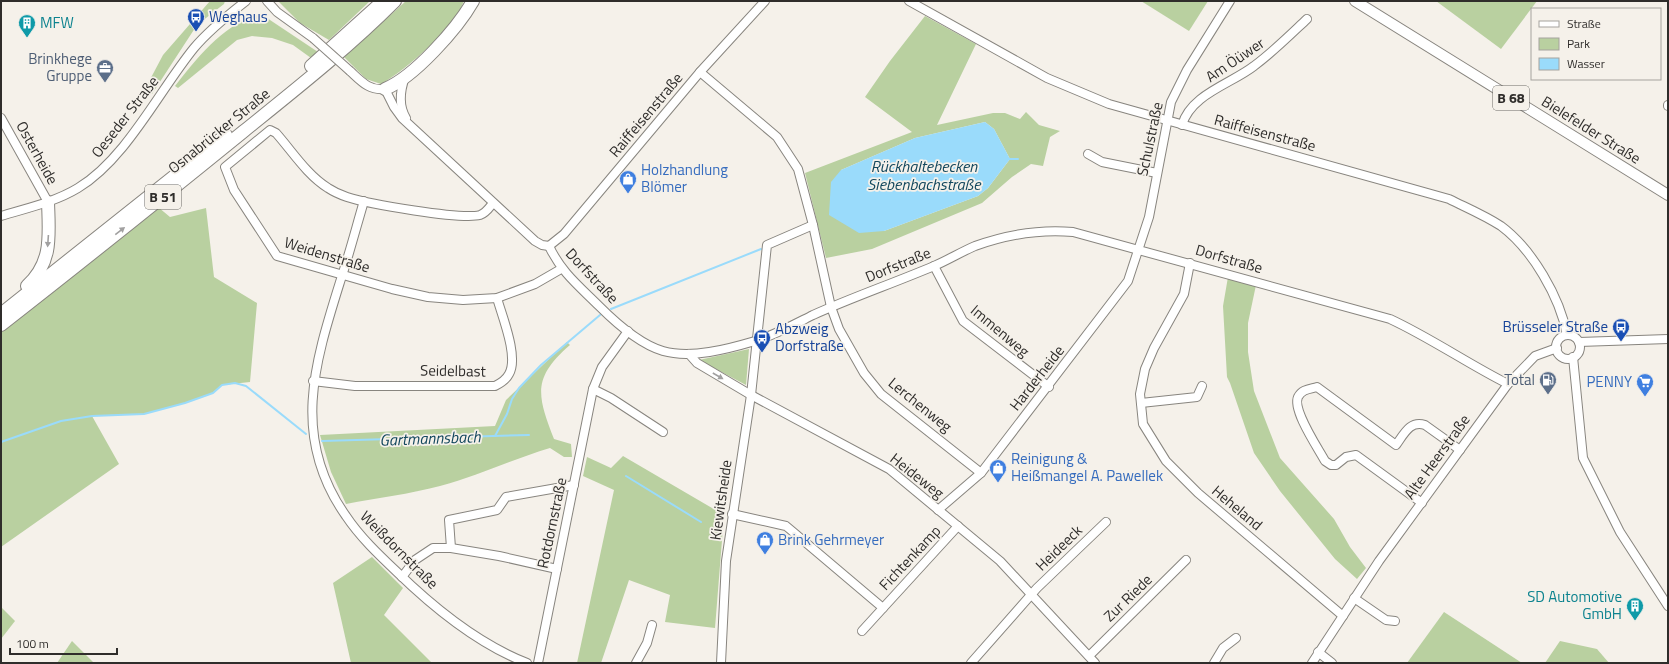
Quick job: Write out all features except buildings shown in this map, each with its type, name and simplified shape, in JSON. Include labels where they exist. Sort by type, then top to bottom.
[{"type":"highway","name":"Osnabrücker Straße","points":[[1,314],[291,83],[383,1]]},
{"type":"highway","name":"Osnabrücker Straße","points":[[1,325],[157,202],[311,76],[365,31],[396,1]]},
{"type":"highway","points":[[385,89],[394,85],[405,77],[428,56],[456,25],[471,3]]},
{"type":"highway","points":[[1,310],[36,278],[47,257],[49,235],[48,202]]},
{"type":"main road","name":"Bielefelder Straße","points":[[1355,1],[1668,196]]},
{"type":"street","points":[[233,11],[236,1]]},
{"type":"street","name":"Oeseder Straße","points":[[1,216],[48,202],[78,188],[104,169],[144,119],[194,48],[233,11],[246,1]]},
{"type":"street","points":[[267,1],[277,12],[313,38],[369,88],[378,90],[385,89]]},
{"type":"street","name":"Raiffeisenstraße","points":[[549,246],[564,234],[700,72],[765,1]]},
{"type":"street","name":"Raiffeisenstraße","points":[[909,1],[1060,85],[1109,104],[1449,199],[1483,215],[1502,227],[1521,245],[1537,265],[1565,322],[1567,335]]},
{"type":"street","name":"Schulstraße","points":[[1139,249],[1148,217],[1171,102],[1187,70],[1230,1]]},
{"type":"street","name":"Am Öüwer","points":[[1182,125],[1185,116],[1199,100],[1254,67],[1282,43],[1307,18]]},
{"type":"street","name":"Lerchenweg","points":[[700,72],[776,137],[798,170],[813,225],[831,307],[839,329],[864,373],[881,394],[981,473]]},
{"type":"street","points":[[405,77],[401,89],[400,102],[405,116],[418,133]]},
{"type":"street","name":"Dorfstraße","points":[[385,89],[394,107],[418,133],[535,241],[542,246],[549,246],[561,269],[610,317],[645,343],[664,351],[689,354],[756,341],[831,307],[934,266],[974,247],[1018,234],[1058,231],[1073,232],[1139,249],[1390,319],[1420,333],[1474,366],[1508,384]]},
{"type":"street","name":"Osterheide","points":[[1,118],[48,202]]},
{"type":"street","name":"Weidenstraße","points":[[493,203],[485,213],[463,216],[364,201],[348,197],[328,188],[312,176],[276,133],[270,130],[224,167],[234,190],[277,256],[428,297],[463,300],[497,298],[535,284],[561,269]]},
{"type":"street","points":[[1088,154],[1102,162],[1157,173]]},
{"type":"street","name":"Weißdornstraße","points":[[364,201],[319,353],[313,381],[312,430],[320,465],[333,494],[346,517],[377,553],[402,577],[458,626],[506,655],[527,663]]},
{"type":"street","name":"Kiewitsheide","points":[[721,663],[726,561],[751,395],[767,245],[813,225]]},
{"type":"street","name":"Harderheide","points":[[938,510],[981,473],[1049,387],[1128,281],[1139,249]]},
{"type":"street","name":"Heheland","points":[[1190,263],[1184,294],[1154,348],[1145,369],[1141,403],[1143,424],[1166,461],[1198,493],[1343,616]]},
{"type":"street","name":"Immenweg","points":[[934,266],[963,321],[1049,387]]},
{"type":"street","name":"Seidelbast","points":[[313,381],[355,386],[495,386],[503,381],[510,373],[513,360],[497,298]]},
{"type":"street","name":"Rotdornstraße","points":[[538,663],[593,390],[602,367],[628,331]]},
{"type":"street","points":[[1573,357],[1563,357],[1557,348],[1560,338],[1567,335],[1574,336],[1580,345]]},
{"type":"street","points":[[1580,345],[1610,342],[1668,340]]},
{"type":"street","points":[[1580,345],[1573,357],[1583,458],[1620,532],[1668,606]]},
{"type":"street","name":"Alte Heerstraße","points":[[1312,663],[1379,562],[1508,384],[1535,356],[1557,348]]},
{"type":"street","name":"Heideweg","points":[[689,354],[697,363],[751,395],[889,469],[1000,561],[1095,663]]},
{"type":"street","points":[[1141,403],[1197,397],[1202,386]]},
{"type":"street","points":[[1422,503],[1356,455],[1346,457],[1336,465],[1331,465],[1325,461],[1299,412],[1298,397],[1303,390],[1317,387],[1396,445],[1411,425],[1418,423],[1425,425],[1460,450]]},
{"type":"street","points":[[593,390],[611,398],[664,432]]},
{"type":"street","points":[[451,548],[448,520],[497,510],[506,498],[574,485]]},
{"type":"street","name":"Fichtenkamp","points":[[732,514],[786,526],[883,608]]},
{"type":"street","name":"Heideeck","points":[[971,663],[1033,595],[1037,588],[1106,522]]},
{"type":"street","name":"Fichtenkamp","points":[[862,631],[958,526]]},
{"type":"street","points":[[402,577],[415,560],[433,548],[451,548],[557,568]]},
{"type":"street","name":"Zur Riede","points":[[1089,656],[1186,560]]},
{"type":"street","points":[[1354,598],[1386,620],[1395,621]]},
{"type":"street","points":[[636,663],[647,643],[652,625]]},
{"type":"street","points":[[1214,663],[1223,648],[1236,638]]},
{"type":"street","points":[[1318,652],[1332,663]]},
{"type":"green space","points":[[210,1],[225,1],[224,4],[197,25],[152,94],[145,89],[163,55]]},
{"type":"green space","points":[[278,1],[370,1],[329,40],[300,23]]},
{"type":"green space","points":[[406,1],[464,1],[450,24],[416,59],[381,84],[366,79],[344,57]]},
{"type":"green space","points":[[1141,1],[1208,1],[1189,31]]},
{"type":"green space","points":[[1436,1],[1537,1],[1501,49]]},
{"type":"green space","points":[[261,14],[318,52],[311,58],[293,45],[272,38],[252,36],[237,40],[178,88],[175,86],[202,53],[223,33],[235,25]]},
{"type":"green space","points":[[925,16],[976,44],[937,125],[993,113],[1005,113],[1020,119],[1026,112],[1039,125],[1060,131],[1050,137],[1043,166],[1031,164],[1012,177],[982,203],[872,249],[826,258],[805,173],[912,132],[865,97],[890,61]],"holes":[[[985,122],[994,129],[1010,159],[988,188],[978,196],[884,231],[841,170],[915,138]]]},
{"type":"green space","points":[[158,207],[170,217],[206,208],[214,277],[257,303],[250,382],[222,385],[213,393],[185,403],[144,414],[92,416],[119,464],[1,547],[1,331]]},
{"type":"green space","points":[[1228,277],[1256,285],[1248,323],[1248,352],[1254,391],[1280,458],[1334,519],[1350,547],[1366,568],[1357,579],[1335,559],[1280,491],[1254,453],[1227,377],[1223,306]]},
{"type":"green space","points":[[567,342],[570,345],[549,367],[541,388],[544,410],[554,439],[571,444],[572,457],[564,457],[550,448],[440,486],[405,494],[346,504],[331,472],[320,435],[495,426],[506,400]]},
{"type":"green space","points":[[749,349],[746,385],[699,360]]},
{"type":"green space","points":[[623,456],[724,515],[715,628],[665,622],[670,595],[629,580],[601,663],[577,663],[614,490],[583,476],[587,457],[611,468]]},
{"type":"green space","points":[[372,557],[403,588],[384,615],[432,663],[351,663],[333,583]]},
{"type":"green space","points":[[1,607],[15,621],[1,639]]},
{"type":"green space","points":[[1444,612],[1522,663],[1407,663]]},
{"type":"green space","points":[[72,641],[94,663],[57,663]]},
{"type":"green space","points":[[1560,641],[1597,649],[1609,663],[1545,663]]},
{"type":"water","name":"Rückhaltebecken Siebenbachstraße","points":[[985,122],[994,129],[1010,159],[988,188],[978,196],[884,231],[859,233],[829,215],[831,182],[841,170],[915,138]]},
{"type":"waterway","name":"Gartmannsbach","points":[[1008,159],[1018,159]]},
{"type":"waterway","name":"Gartmannsbach","points":[[611,309],[761,249]]},
{"type":"waterway","name":"Gartmannsbach","points":[[495,436],[507,414],[512,399],[519,388],[541,365],[600,315]]},
{"type":"waterway","name":"Gartmannsbach","points":[[1,442],[61,421],[92,416],[144,414],[185,403],[213,393],[222,385],[235,383],[246,386],[306,434]]},
{"type":"waterway","name":"Gartmannsbach","points":[[322,441],[529,435]]},
{"type":"waterway","points":[[626,476],[701,522]]},
{"type":"place","name":"Weghaus","points":[[196,32]]},
{"type":"place","name":"MFW","points":[[27,38]]},
{"type":"place","name":"Brinkhege Gruppe","points":[[105,83]]},
{"type":"place","name":"Holzhandlung Blömer","points":[[628,194]]},
{"type":"place","name":"Brüsseler Straße","points":[[1621,342]]},
{"type":"place","name":"Abzweig Dorfstraße","points":[[762,353]]},
{"type":"place","name":"Total","points":[[1548,395]]},
{"type":"place","name":"PENNY","points":[[1645,397]]},
{"type":"place","name":"Reinigung & Heißmangel A. Pawellek","points":[[998,483]]},
{"type":"place","name":"Brink Gehrmeyer","points":[[765,555]]},
{"type":"place","name":"SD Automotive GmbH","points":[[1635,621]]}]
